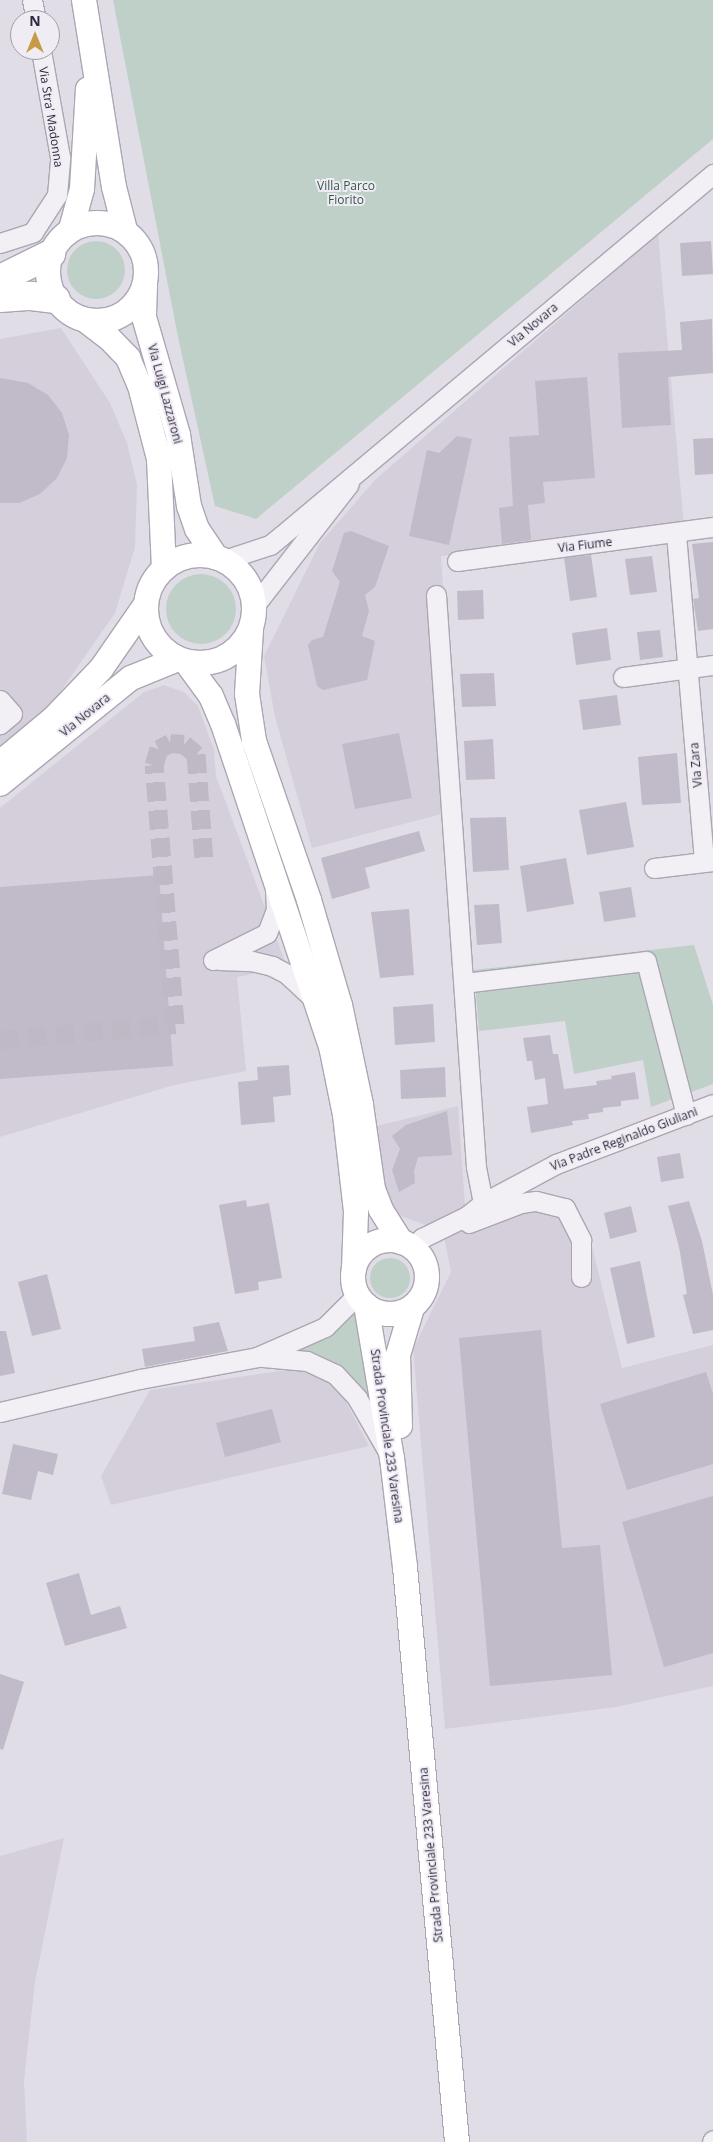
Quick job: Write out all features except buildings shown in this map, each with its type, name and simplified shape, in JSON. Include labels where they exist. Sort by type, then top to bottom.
[{"type":"highway","points":[[0,279],[51,254]]},
{"type":"highway","points":[[0,298],[31,296],[56,299]]},
{"type":"main road","points":[[84,0],[114,187],[124,230],[144,254],[146,284],[139,298],[116,318],[85,320],[64,308],[56,299],[48,270],[51,254],[59,240],[71,229],[98,222],[124,230]]},
{"type":"main road","points":[[71,229],[82,189],[91,40]]},
{"type":"main road","name":"Via Luigi Lazzaroni","points":[[146,284],[144,316],[178,434],[189,506],[197,529],[220,559]]},
{"type":"main road","name":"Via Luigi Lazzaroni","points":[[85,320],[110,338],[128,358],[140,386],[159,458],[164,569]]},
{"type":"main road","points":[[197,555],[220,559],[239,571],[250,586],[255,605],[251,630],[247,694],[254,741],[308,900],[340,1005],[361,1106],[373,1189],[381,1210],[412,1243],[426,1266],[428,1277],[421,1298],[412,1308],[388,1315],[362,1300],[354,1269],[356,1212],[345,1115],[319,1004],[274,869],[211,696],[182,661],[164,650],[153,637],[146,604],[155,579],[164,569],[180,559],[197,555]]},
{"type":"main road","name":"Via Novara","points":[[0,762],[54,718],[101,669],[146,604]]},
{"type":"main road","points":[[182,661],[206,664],[225,658],[241,646],[251,630]]},
{"type":"main road","name":"Via Novara","points":[[0,784],[132,678],[182,661]]},
{"type":"main road","points":[[354,1269],[367,1248],[378,1243],[412,1243]]},
{"type":"main road","name":"Strada Provinciale 233 Varesina","points":[[362,1300],[392,1458],[405,1568],[457,2142]]},
{"type":"main road","name":"Strada Provinciale 233 Varesina","points":[[405,1568],[398,1355],[412,1308]]},
{"type":"street","name":"Via Stra' Madonna","points":[[0,243],[33,232],[57,195],[60,157],[43,60]]},
{"type":"street","name":"Via Novara","points":[[220,559],[270,545],[335,488],[354,476],[713,174]]},
{"type":"street","name":"Via Novara","points":[[255,605],[288,566],[354,476]]},
{"type":"street","name":"Via Fiume","points":[[457,561],[676,534],[713,527]]},
{"type":"street","name":"Via Zara","points":[[654,868],[708,861],[687,668],[676,534]]},
{"type":"street","points":[[436,594],[476,1167],[483,1203]]},
{"type":"street","points":[[623,677],[713,665]]},
{"type":"street","points":[[0,700],[12,714],[0,724]]},
{"type":"street","points":[[274,869],[276,910],[267,933],[213,960],[252,961],[272,966],[287,974],[319,1004]]},
{"type":"street","points":[[464,983],[646,961],[686,1115]]},
{"type":"street","name":"Via Padre Reginaldo Giuliani","points":[[412,1243],[467,1216],[483,1203],[556,1164],[713,1104]]},
{"type":"street","points":[[412,1243],[456,1231],[521,1203],[552,1203],[565,1208],[579,1231],[581,1277]]},
{"type":"street","points":[[0,1412],[140,1379],[257,1357],[325,1327],[362,1300]]},
{"type":"street","points":[[257,1357],[306,1361],[335,1374],[357,1398],[392,1458]]},
{"type":"shaded area","points":[[658,234],[684,527],[441,556],[457,810],[312,848],[275,717],[264,656],[320,543],[376,479]]},
{"type":"shaded area","points":[[61,328],[110,403],[127,443],[137,484],[135,547],[115,613],[38,724],[0,751],[0,339]]},
{"type":"shaded area","points":[[164,685],[184,692],[198,706],[214,750],[216,776],[287,967],[237,977],[246,1071],[174,1085],[0,1137],[0,808],[144,692]]},
{"type":"shaded area","points":[[458,1106],[466,1220],[504,1203],[575,1211],[588,1230],[622,1368],[713,1345],[713,1686],[616,1707],[445,1729],[413,1349],[451,1272],[443,1231],[395,1214],[383,1201],[373,1127]]},
{"type":"shaded area","points":[[294,1369],[322,1378],[343,1396],[369,1446],[111,1505],[101,1476],[150,1390]]},
{"type":"shaded area","points":[[64,1838],[35,1982],[24,2081],[27,2142],[0,2142],[0,1856]]},
{"type":"green space","name":"Villa Parco Fiorito","points":[[113,0],[713,0],[713,139],[256,519],[215,506],[178,337]]},
{"type":"green space","points":[[96,241],[112,246],[120,254],[125,270],[120,286],[112,294],[96,299],[80,294],[72,286],[67,270],[72,254],[80,246]]},
{"type":"green space","points":[[201,574],[214,577],[226,584],[233,596],[236,609],[233,622],[226,634],[214,641],[201,644],[188,641],[176,634],[169,622],[166,609],[169,596],[176,584],[188,577]]},
{"type":"green space","points":[[694,945],[713,1005],[713,1084],[651,1107],[643,1060],[574,1074],[565,1021],[479,1031],[474,970]]},
{"type":"green space","points":[[390,1258],[404,1264],[410,1278],[404,1292],[390,1298],[376,1292],[370,1278],[376,1264]]},
{"type":"green space","points":[[354,1310],[361,1326],[376,1413],[291,1350],[326,1335]]},
{"type":"tunnel","points":[[0,1040],[175,1024],[154,765],[159,749],[170,743],[184,744],[196,754],[204,860]]}]
